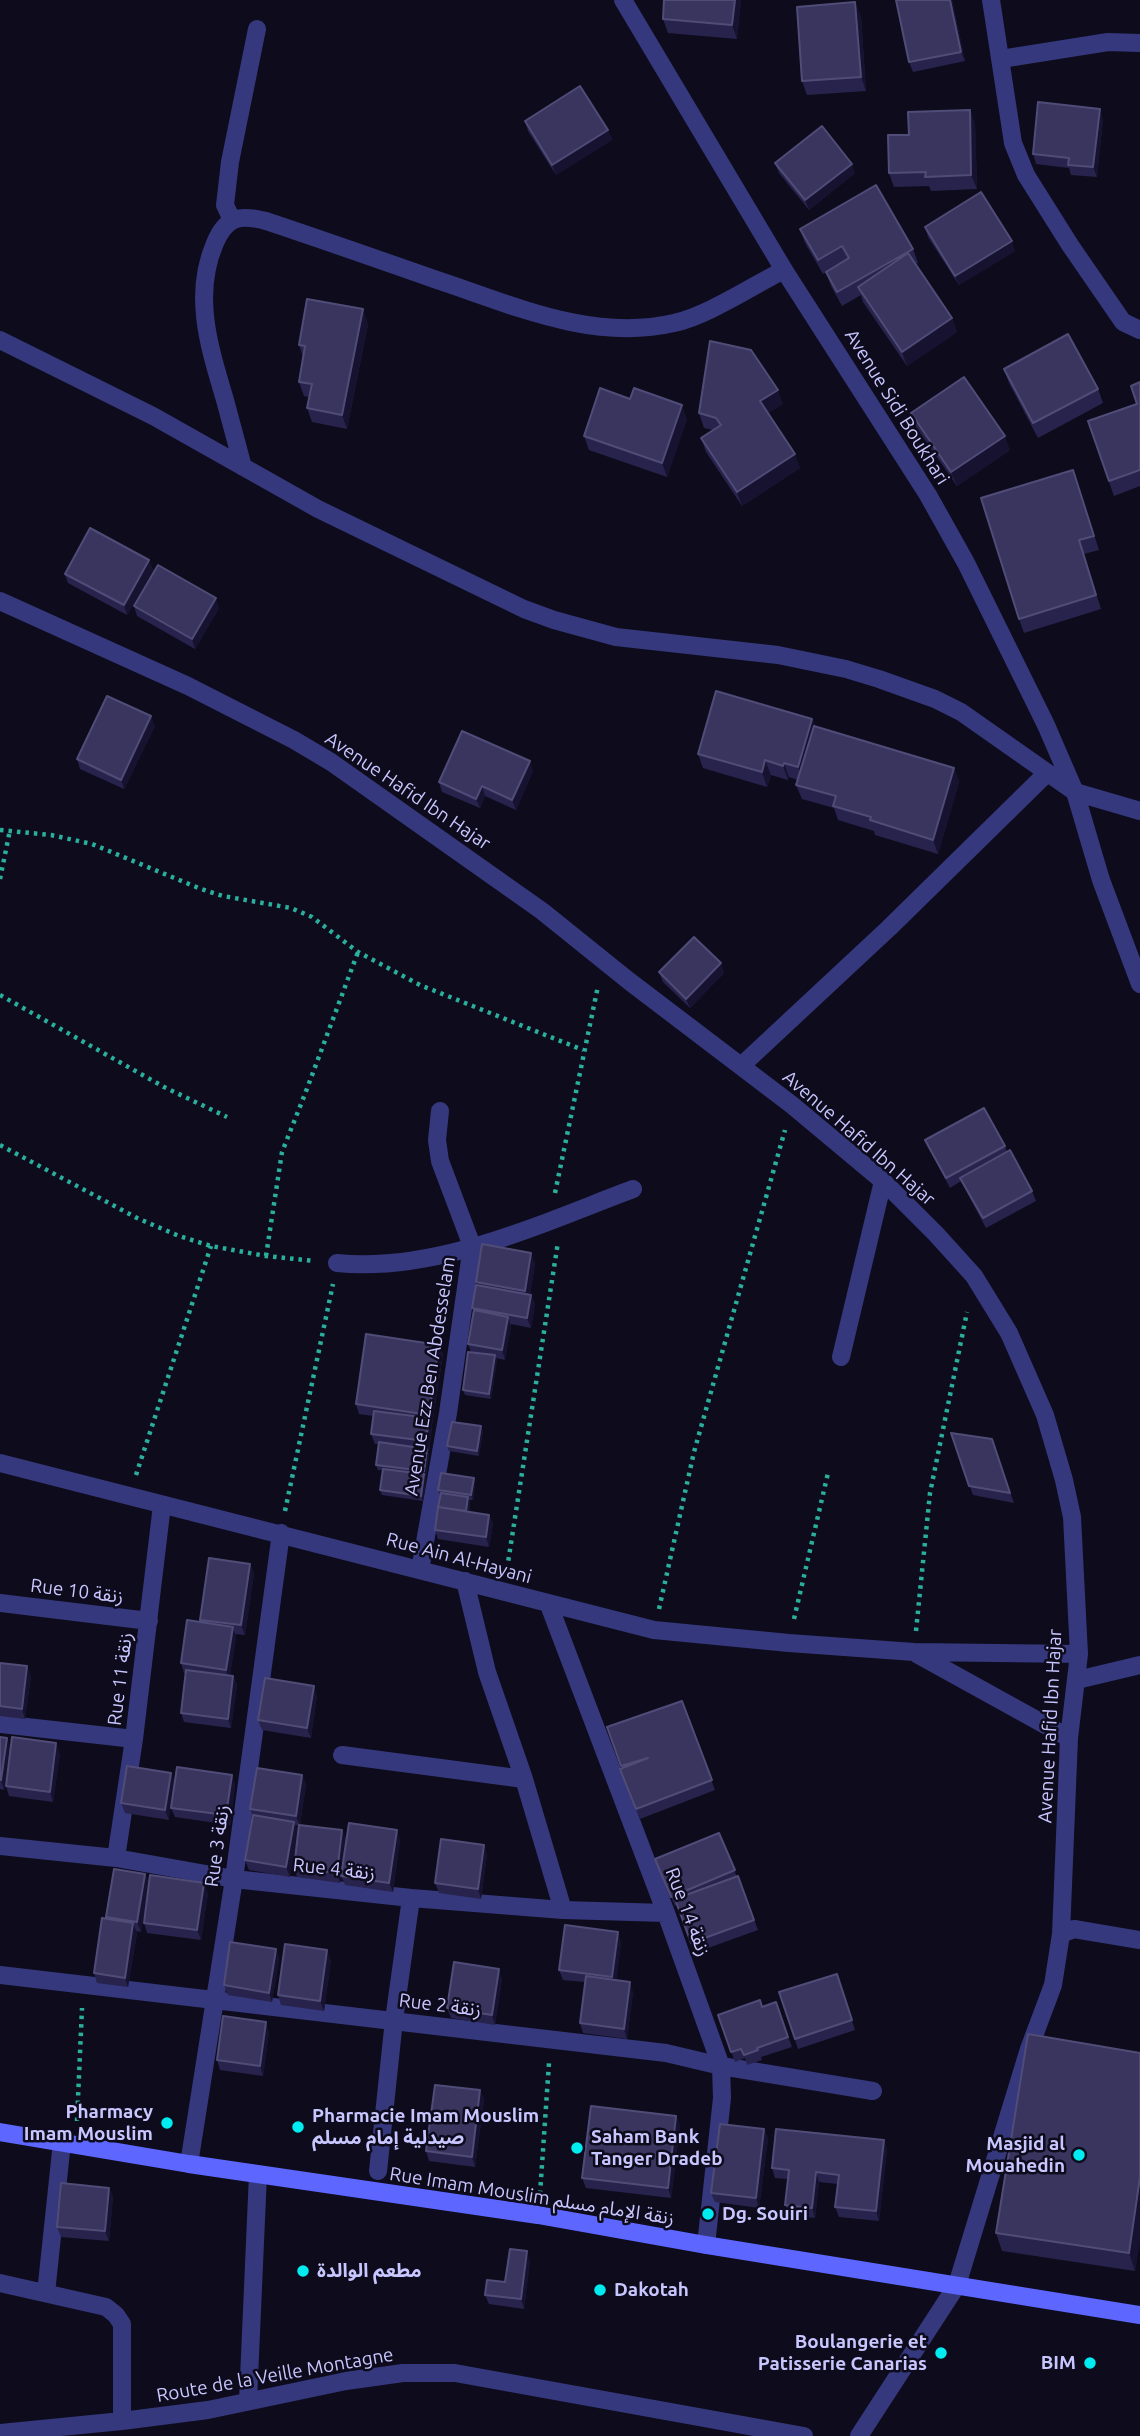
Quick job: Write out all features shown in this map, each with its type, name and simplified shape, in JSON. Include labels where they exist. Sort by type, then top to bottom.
[{"type":"main road","name":"Rue Imam Mouslim زنقة الإمام مسلم","points":[[0,2132],[189,2164],[538,2215],[1140,2315]]},
{"type":"street","name":"Avenue Sidi Boukhari","points":[[623,0],[784,270],[928,495],[966,563],[1075,793],[1101,880],[1140,984]]},
{"type":"street","points":[[991,0],[1013,143],[1020,164],[1063,234],[1123,322],[1140,330]]},
{"type":"street","points":[[232,220],[225,205],[230,162],[257,29]]},
{"type":"street","points":[[1001,59],[1108,42],[1140,43]]},
{"type":"street","points":[[243,467],[210,352],[203,310],[204,285],[210,255],[221,230],[232,220],[246,217],[266,221],[525,310],[596,328],[648,328],[678,323],[697,316],[784,270]]},
{"type":"street","points":[[0,340],[152,416],[391,546],[524,609],[616,638],[778,655],[879,679],[936,699],[961,712],[1075,793],[1140,811]]},
{"type":"street","name":"Avenue Hafid Ibn Hajar","points":[[0,601],[231,706],[331,762],[542,911],[792,1105],[883,1181],[974,1276],[1009,1333],[1045,1415],[1072,1517],[1079,1654],[1069,1738],[1061,1934],[1053,1985],[1029,2049],[957,2285],[859,2436]]},
{"type":"street","points":[[741,1066],[889,928],[1047,773]]},
{"type":"street","name":"Avenue Ezz Ben Abdesselam","points":[[421,1570],[448,1413],[472,1246],[440,1161],[437,1136],[440,1111]]},
{"type":"street","points":[[841,1357],[883,1181]]},
{"type":"street","points":[[337,1263],[352,1265],[407,1261],[445,1255],[555,1219],[634,1189]]},
{"type":"street","name":"Rue Ain Al-Hayani","points":[[0,1462],[654,1630],[914,1652],[1079,1654]]},
{"type":"street","name":"Rue 11 زنقة","points":[[116,1858],[134,1739],[162,1505]]},
{"type":"street","name":"Rue 3 زنقة","points":[[189,2164],[234,1879],[281,1533]]},
{"type":"street","points":[[465,1581],[487,1672],[524,1779],[563,1910]]},
{"type":"street","name":"Rue 10 زنقة","points":[[0,1604],[149,1620]]},
{"type":"street","name":"Rue 14 زنقة","points":[[549,1605],[721,2066],[722,2098],[706,2245]]},
{"type":"street","name":"Rue Ain Al-Hayani","points":[[914,1652],[1069,1738]]},
{"type":"street","points":[[1077,1680],[1140,1665]]},
{"type":"street","points":[[0,1724],[134,1739]]},
{"type":"street","points":[[342,1755],[524,1779]]},
{"type":"street","name":"Rue 4 زنقة","points":[[0,1846],[116,1858],[234,1879],[411,1898],[563,1910],[666,1913]]},
{"type":"street","points":[[378,2171],[394,2020],[411,1898]]},
{"type":"street","points":[[1061,1934],[1074,1929],[1140,1940]]},
{"type":"street","name":"Rue 2 زنقة","points":[[0,1975],[83,1987],[215,1999],[666,2053],[721,2066],[873,2091]]},
{"type":"street","points":[[46,2293],[62,2142]]},
{"type":"street","points":[[248,2401],[258,2174]]},
{"type":"street","points":[[0,2283],[106,2307],[116,2315],[122,2324],[122,2421]]},
{"type":"street","name":"Route de la Veille Montagne","points":[[0,2433],[208,2410],[402,2373],[455,2373],[804,2436]]},
{"type":"path","points":[[0,830],[92,844],[201,889],[232,898],[291,908],[312,917],[358,952],[443,996],[583,1050]]},
{"type":"path","points":[[0,879],[10,830]]},
{"type":"path","points":[[265,1256],[282,1152],[358,952]]},
{"type":"path","points":[[503,1591],[555,1219],[583,1050],[604,961]]},
{"type":"path","points":[[0,995],[164,1087],[227,1117]]},
{"type":"path","points":[[654,1630],[698,1439],[792,1105]]},
{"type":"path","points":[[0,1145],[160,1228],[211,1246],[265,1256],[337,1263],[281,1533]]},
{"type":"path","points":[[128,1496],[211,1246]]},
{"type":"path","points":[[914,1652],[930,1493],[939,1438],[974,1276]]},
{"type":"path","points":[[789,1643],[828,1473]]},
{"type":"path","points":[[77,2121],[83,1987]]},
{"type":"path","points":[[540,2194],[550,2041]]},
{"type":"building","points":[[664,0],[735,0],[732,25],[663,19]]},
{"type":"building","points":[[896,0],[950,0],[961,52],[909,62]]},
{"type":"building","points":[[855,2],[861,77],[802,81],[797,7]]},
{"type":"building","points":[[580,86],[608,130],[552,165],[525,121]]},
{"type":"building","points":[[1038,102],[1100,109],[1093,167],[1068,165],[1069,158],[1033,154]]},
{"type":"building","points":[[970,110],[971,175],[925,177],[926,172],[889,173],[888,135],[909,135],[908,112]]},
{"type":"building","points":[[822,126],[852,164],[805,200],[775,163]]},
{"type":"building","points":[[876,185],[913,249],[837,292],[826,272],[849,258],[842,246],[818,260],[800,229]]},
{"type":"building","points":[[981,192],[1012,241],[955,276],[925,227]]},
{"type":"building","points":[[908,253],[952,318],[902,352],[858,287]]},
{"type":"building","points":[[307,299],[363,309],[342,415],[307,408],[312,384],[299,382],[305,346],[299,345]]},
{"type":"building","points":[[1068,334],[1098,389],[1033,423],[1004,369]]},
{"type":"building","points":[[710,341],[751,350],[778,390],[760,401],[795,454],[737,492],[701,438],[721,425],[716,418],[699,413]]},
{"type":"building","points":[[964,377],[1005,436],[951,472],[911,413]]},
{"type":"building","points":[[1140,382],[1140,470],[1109,481],[1088,421],[1137,404],[1131,386]]},
{"type":"building","points":[[600,388],[630,399],[634,388],[682,405],[662,463],[584,436]]},
{"type":"building","points":[[1073,470],[1094,536],[1079,540],[1096,595],[1019,619],[981,498]]},
{"type":"building","points":[[90,528],[149,560],[124,605],[65,574]]},
{"type":"building","points":[[158,565],[216,598],[192,639],[134,606]]},
{"type":"building","points":[[716,691],[812,719],[798,767],[784,763],[783,766],[765,760],[762,772],[698,754]]},
{"type":"building","points":[[107,696],[151,716],[121,780],[77,759]]},
{"type":"building","points":[[814,726],[954,768],[933,840],[833,806],[836,796],[796,785]]},
{"type":"building","points":[[462,731],[530,761],[512,800],[482,786],[476,799],[439,782]]},
{"type":"building","points":[[694,937],[721,963],[686,999],[659,972]]},
{"type":"building","points":[[984,1108],[1005,1146],[946,1178],[925,1140]]},
{"type":"building","points":[[1010,1150],[1032,1191],[983,1218],[960,1178]]},
{"type":"building","points":[[482,1244],[531,1253],[525,1291],[476,1282]]},
{"type":"building","points":[[476,1285],[531,1295],[527,1318],[472,1308]]},
{"type":"building","points":[[474,1310],[508,1317],[502,1350],[468,1344]]},
{"type":"building","points":[[366,1334],[439,1345],[429,1415],[356,1404]]},
{"type":"building","points":[[468,1352],[495,1355],[489,1394],[463,1390]]},
{"type":"building","points":[[374,1411],[429,1418],[426,1441],[371,1434]]},
{"type":"building","points":[[452,1422],[481,1426],[477,1451],[447,1446]]},
{"type":"building","points":[[951,1433],[992,1439],[1010,1493],[969,1486]]},
{"type":"building","points":[[379,1442],[427,1449],[424,1471],[376,1465]]},
{"type":"building","points":[[383,1469],[424,1474],[421,1496],[380,1490]]},
{"type":"building","points":[[441,1473],[474,1478],[471,1495],[438,1490]]},
{"type":"building","points":[[441,1493],[468,1497],[466,1511],[438,1507]]},
{"type":"building","points":[[438,1507],[489,1515],[486,1537],[435,1530]]},
{"type":"building","points":[[209,1558],[250,1564],[241,1625],[200,1620]]},
{"type":"building","points":[[187,1620],[233,1627],[226,1670],[181,1663]]},
{"type":"building","points":[[0,1663],[27,1666],[22,1709],[0,1706]]},
{"type":"building","points":[[186,1670],[233,1676],[228,1719],[181,1713]]},
{"type":"building","points":[[265,1678],[314,1686],[307,1728],[258,1720]]},
{"type":"building","points":[[682,1701],[712,1780],[636,1809],[620,1769],[648,1758],[621,1766],[607,1727]]},
{"type":"building","points":[[0,1737],[7,1738],[1,1780],[0,1780]]},
{"type":"building","points":[[12,1737],[56,1743],[50,1792],[6,1786]]},
{"type":"building","points":[[127,1766],[171,1773],[165,1810],[121,1803]]},
{"type":"building","points":[[177,1767],[232,1775],[226,1815],[171,1808]]},
{"type":"building","points":[[257,1768],[302,1775],[296,1816],[250,1809]]},
{"type":"building","points":[[253,1815],[294,1822],[286,1867],[245,1860]]},
{"type":"building","points":[[349,1823],[397,1830],[389,1883],[341,1876]]},
{"type":"building","points":[[299,1825],[342,1830],[337,1873],[294,1868]]},
{"type":"building","points":[[719,1833],[735,1870],[671,1897],[655,1859]]},
{"type":"building","points":[[441,1839],[484,1845],[478,1889],[435,1883]]},
{"type":"building","points":[[114,1869],[145,1874],[137,1922],[106,1917]]},
{"type":"building","points":[[150,1875],[204,1883],[197,1930],[144,1923]]},
{"type":"building","points":[[738,1876],[754,1920],[691,1943],[675,1899]]},
{"type":"building","points":[[102,1918],[133,1923],[125,1978],[94,1973]]},
{"type":"building","points":[[565,1925],[618,1932],[612,1977],[559,1970]]},
{"type":"building","points":[[230,1942],[276,1949],[269,1993],[224,1985]]},
{"type":"building","points":[[285,1944],[327,1950],[320,2001],[278,1995]]},
{"type":"building","points":[[454,1962],[499,1969],[492,2015],[447,2008]]},
{"type":"building","points":[[837,1974],[852,2020],[795,2039],[779,1992]]},
{"type":"building","points":[[586,1976],[630,1982],[624,2029],[580,2023]]},
{"type":"building","points":[[760,2000],[762,2007],[776,2002],[788,2037],[744,2055],[741,2049],[731,2052],[718,2015]]},
{"type":"building","points":[[223,2016],[266,2022],[260,2066],[217,2060]]},
{"type":"building","name":"Masjid al Mouahedin","points":[[1028,2034],[1140,2053],[1140,2177],[1129,2253],[996,2233]]},
{"type":"building","points":[[435,2085],[480,2090],[472,2157],[426,2151]]},
{"type":"building","points":[[591,2106],[676,2116],[668,2188],[582,2178]]},
{"type":"building","points":[[720,2124],[764,2129],[756,2198],[711,2193]]},
{"type":"building","points":[[776,2129],[884,2140],[876,2211],[835,2207],[839,2175],[816,2172],[812,2208],[785,2205],[789,2170],[772,2168]]},
{"type":"building","points":[[61,2183],[109,2188],[105,2231],[57,2227]]},
{"type":"building","points":[[510,2249],[527,2251],[521,2299],[485,2295],[487,2280],[505,2282]]},
{"type":"place","name":"Pharmacy Imam Mouslim","points":[[167,2123]]},
{"type":"place","name":"Pharmacie Imam Mouslim صيدلية إمام مسلم","points":[[298,2127]]},
{"type":"place","name":"Saham Bank Tanger Dradeb","points":[[577,2148]]},
{"type":"place","name":"Masjid al Mouahedin","points":[[1079,2155]]},
{"type":"place","name":"Dg. Souiri","points":[[708,2214]]},
{"type":"place","name":"مطعم الوالدة","points":[[303,2271]]},
{"type":"place","name":"Dakotah","points":[[600,2290]]},
{"type":"place","name":"Boulangerie et Patisserie Canarias","points":[[941,2353]]},
{"type":"place","name":"BIM","points":[[1090,2363]]}]
